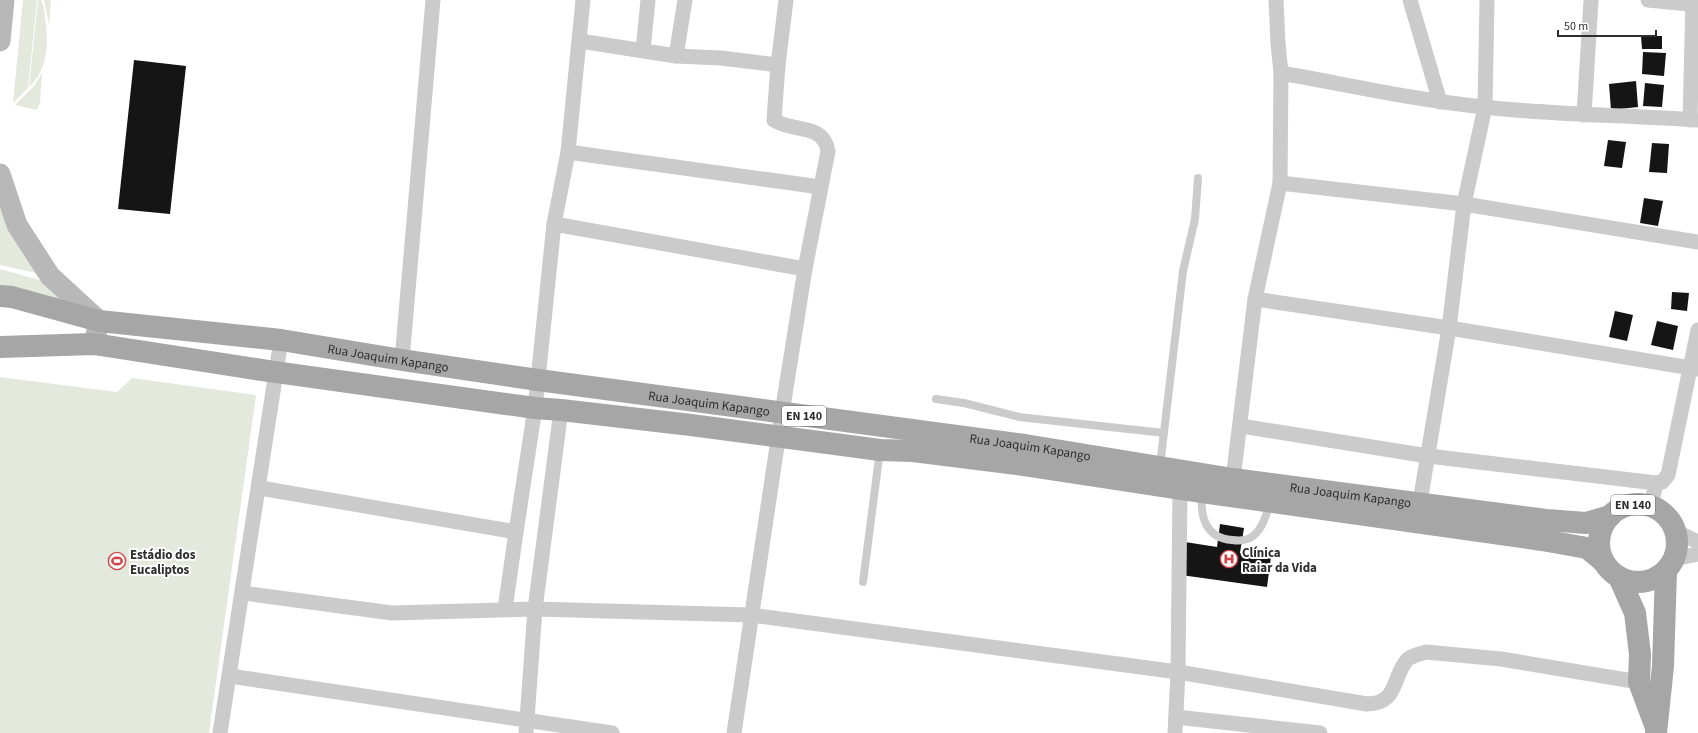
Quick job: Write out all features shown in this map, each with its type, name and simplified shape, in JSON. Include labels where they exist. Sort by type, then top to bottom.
[{"type":"main road","name":"Rua Joaquim Kapango","points":[[0,296],[12,297],[99,321],[281,340],[538,380],[1025,445],[1233,479],[1420,502],[1531,518],[1586,523],[1610,516]]},
{"type":"main road","name":"Rua Joaquim Kapango","points":[[0,347],[94,344],[275,372],[535,408],[880,450],[912,451],[1017,464],[1270,502],[1542,540],[1587,548],[1604,562]]},
{"type":"main road","name":"EN 140","points":[[1640,504],[1651,506],[1662,512],[1670,520],[1675,531],[1677,545],[1670,565],[1666,595],[1664,666],[1656,730],[1639,682],[1640,654],[1635,613],[1619,577],[1604,562],[1599,546],[1601,530],[1610,516],[1618,509],[1629,505],[1640,504]]},
{"type":"main road","points":[[1619,577],[1631,582],[1644,582],[1656,578],[1670,565]]},
{"type":"street","points":[[0,41],[4,0]]},
{"type":"street","points":[[402,360],[433,0]]},
{"type":"street","points":[[505,609],[535,408],[554,224],[568,152],[583,0]]},
{"type":"street","points":[[643,50],[648,0]]},
{"type":"street","points":[[676,56],[685,0]]},
{"type":"street","points":[[734,733],[750,615],[805,269],[828,151],[823,137],[808,129],[781,124],[774,120],[778,65],[786,0]]},
{"type":"street","points":[[1233,479],[1241,426],[1255,299],[1280,183],[1281,73],[1276,0]]},
{"type":"street","points":[[1410,0],[1440,102]]},
{"type":"street","points":[[1420,502],[1449,328],[1464,204],[1485,107],[1487,0]]},
{"type":"street","points":[[1584,115],[1591,0]]},
{"type":"street","points":[[1281,73],[1440,102],[1584,115],[1694,120],[1695,3],[1648,0]]},
{"type":"street","points":[[580,41],[676,56],[721,58],[778,65]]},
{"type":"street","points":[[568,152],[820,187]]},
{"type":"street","points":[[0,174],[17,225],[50,276],[99,321],[94,344]]},
{"type":"street","points":[[1280,183],[1464,204],[1698,242]]},
{"type":"street","points":[[554,224],[805,269]]},
{"type":"street","points":[[1255,299],[1449,328],[1694,368]]},
{"type":"street","points":[[1241,426],[1428,456],[1656,483],[1662,482],[1668,475],[1694,368],[1698,330]]},
{"type":"street","points":[[220,733],[244,593],[260,488],[275,372],[281,340]]},
{"type":"street","points":[[527,727],[535,609],[561,410]]},
{"type":"street","points":[[1651,506],[1656,483]]},
{"type":"street","points":[[260,488],[516,532]]},
{"type":"street","points":[[1175,733],[1178,672],[1180,488]]},
{"type":"street","points":[[1675,531],[1698,542]]},
{"type":"street","points":[[1670,565],[1698,554]]},
{"type":"street","points":[[244,593],[392,613],[535,609],[750,615],[1178,672],[1367,704],[1380,703],[1387,697],[1397,683],[1403,667],[1408,659],[1416,654],[1426,652],[1501,659],[1639,682]]},
{"type":"street","points":[[230,676],[527,727],[612,733]]},
{"type":"street","points":[[1176,717],[1320,733]]},
{"type":"lane","points":[[1160,467],[1183,271],[1195,219],[1198,178]]},
{"type":"lane","points":[[936,399],[964,403],[1019,417],[1164,433]]},
{"type":"lane","points":[[863,582],[880,450]]},
{"type":"lane","points":[[1202,492],[1200,508],[1206,526],[1214,534],[1230,540],[1243,540],[1252,536],[1264,520],[1270,502]]},
{"type":"shaded area","points":[[23,0],[37,0],[28,88],[13,103]]},
{"type":"shaded area","points":[[38,0],[41,0],[43,4],[46,26],[47,37],[45,59],[42,69],[29,87]]},
{"type":"shaded area","points":[[44,0],[51,0],[49,25]]},
{"type":"shaded area","points":[[42,73],[40,102],[37,110],[15,105],[35,85]]},
{"type":"shaded area","points":[[0,208],[28,256],[44,275],[0,265]]},
{"type":"shaded area","points":[[0,269],[47,282],[71,304],[0,287]]},
{"type":"shaded area","name":"Estádio dos Eucaliptos","points":[[0,377],[117,392],[132,378],[256,395],[209,733],[0,733]]},
{"type":"building","points":[[1641,36],[1662,36],[1662,49],[1642,49]]},
{"type":"building","points":[[1643,52],[1666,53],[1664,76],[1642,74]]},
{"type":"building","points":[[134,60],[186,66],[170,214],[118,209]]},
{"type":"building","points":[[1636,81],[1638,107],[1611,110],[1609,84]]},
{"type":"building","points":[[1645,83],[1664,85],[1662,107],[1643,106]]},
{"type":"building","points":[[1608,140],[1626,142],[1622,168],[1604,166]]},
{"type":"building","points":[[1652,143],[1669,144],[1667,173],[1649,172]]},
{"type":"building","points":[[1644,198],[1663,201],[1658,226],[1640,223]]},
{"type":"building","points":[[1672,292],[1689,293],[1687,311],[1671,309]]},
{"type":"building","points":[[1615,311],[1633,315],[1627,341],[1609,337]]},
{"type":"building","points":[[1657,321],[1678,326],[1673,350],[1651,345]]},
{"type":"building","points":[[1220,524],[1244,528],[1240,553],[1271,557],[1267,587],[1181,575],[1185,542],[1217,547]]},
{"type":"place","name":"Clínica Raiar da Vida","points":[[1229,559]]},
{"type":"place","name":"Estádio dos Eucaliptos","points":[[117,561]]}]
